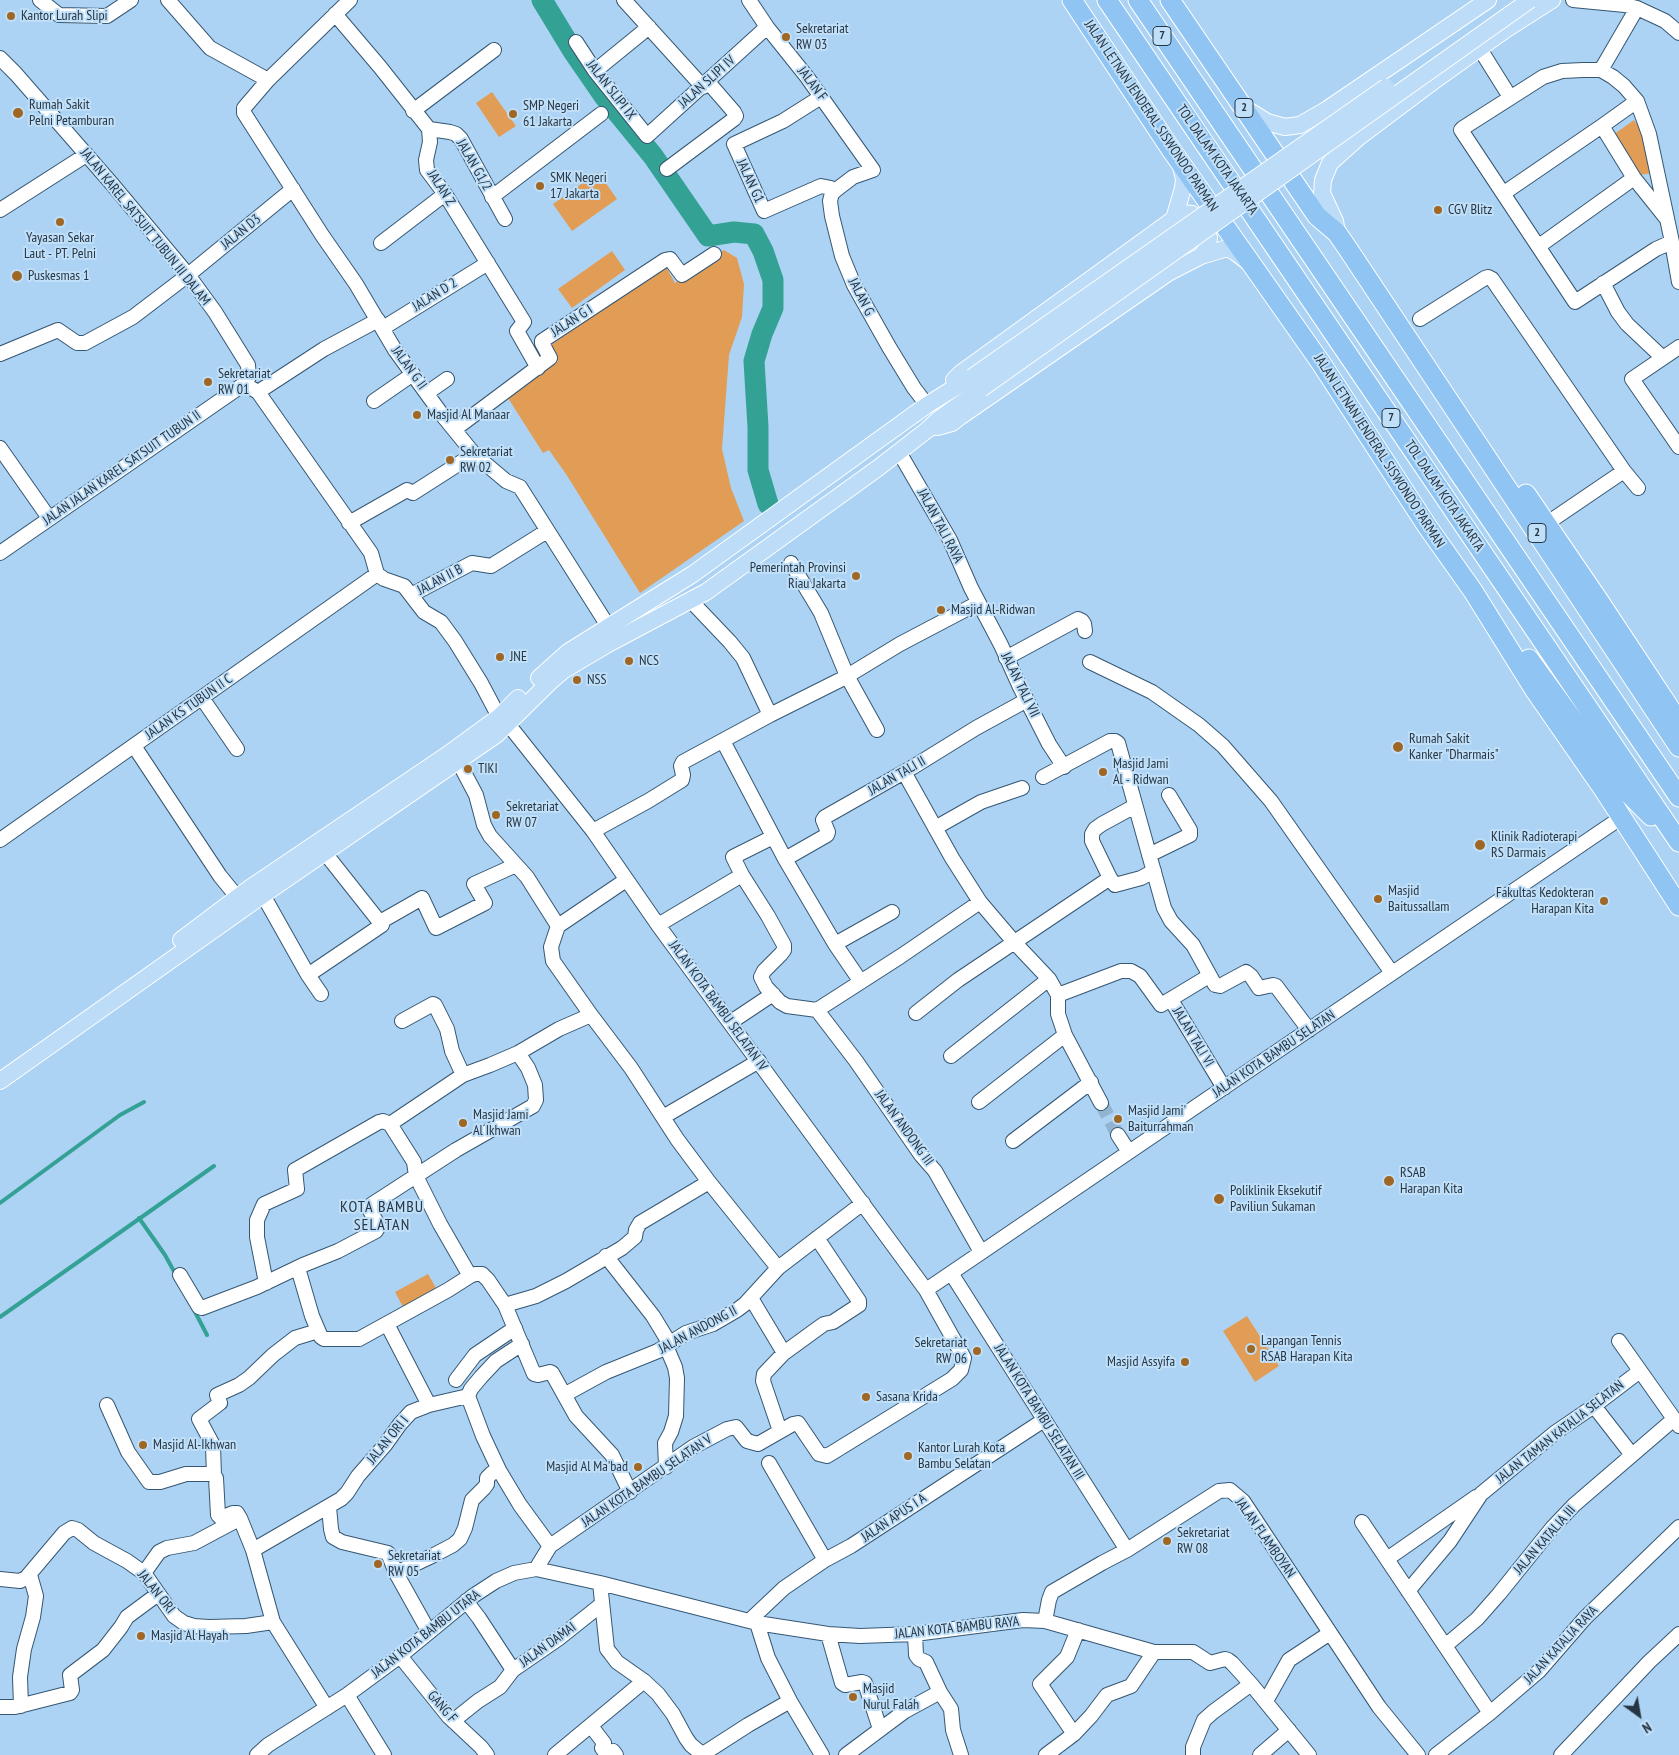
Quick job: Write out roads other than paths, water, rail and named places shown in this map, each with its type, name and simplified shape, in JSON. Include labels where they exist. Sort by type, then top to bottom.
[{"type":"highway","name":"JALAN LETNAN JENDERAL SISWONDO PARMAN","points":[[1072,0],[1180,163],[1321,363],[1427,526],[1473,591],[1534,689],[1622,817],[1679,906]]},
{"type":"highway","name":"TOL DALAM KOTA JAKARTA","points":[[1108,0],[1677,839]]},
{"type":"highway","name":"TOL DALAM KOTA JAKARTA","points":[[1138,0],[1679,797]]},
{"type":"highway","name":"2","points":[[1170,0],[1317,216],[1337,232],[1603,626],[1679,747]]},
{"type":"highway","points":[[1395,319],[1411,325],[1599,601],[1603,626],[1676,711]]},
{"type":"highway","points":[[1473,540],[1495,524]]},
{"type":"highway","points":[[1473,591],[1501,621],[1613,775],[1647,812],[1677,839]]},
{"type":"main road","points":[[1243,107],[1267,122],[1285,127],[1300,125],[1326,110],[1488,0]]},
{"type":"main road","points":[[0,1070],[258,883],[447,755],[503,720],[564,670],[608,644],[691,601],[764,551],[927,430],[976,383],[1511,0]]},
{"type":"main road","points":[[928,399],[976,383],[1530,0]]},
{"type":"main road","points":[[1337,232],[1335,221],[1322,193],[1322,180],[1330,163],[1353,142],[1480,48],[1552,0]]},
{"type":"main road","points":[[1326,110],[1324,120],[1327,129],[1333,137],[1342,142],[1353,142]]},
{"type":"main road","points":[[1174,219],[1182,194],[1184,180],[1180,163]]},
{"type":"main road","points":[[0,1081],[263,895],[496,735],[503,720],[557,661],[568,652],[693,574],[961,373],[1182,213],[1192,214],[1201,219],[1207,228],[1209,238],[1207,248],[1201,256]]},
{"type":"main road","points":[[927,430],[952,423],[1168,273],[1201,256],[1229,249],[1244,258],[1256,270]]},
{"type":"street","points":[[40,0],[60,15],[107,16],[131,0]]},
{"type":"street","points":[[168,0],[210,48],[268,80],[350,0]]},
{"type":"street","points":[[624,0],[736,116],[667,169]]},
{"type":"street","name":"JALAN F","points":[[749,0],[873,170],[854,177],[835,191]]},
{"type":"street","points":[[1573,0],[1627,4],[1665,21],[1679,33]]},
{"type":"street","points":[[1601,70],[1627,4]]},
{"type":"street","points":[[334,14],[380,67],[429,129]]},
{"type":"street","name":"JALAN SLIPI IV","points":[[647,136],[767,27]]},
{"type":"street","points":[[595,71],[649,28]]},
{"type":"street","name":"JALAN SLIPI IX","points":[[576,42],[595,71],[647,136]]},
{"type":"street","points":[[1480,48],[1510,97]]},
{"type":"street","points":[[413,111],[494,50]]},
{"type":"street","name":"JALAN KAREL SATSUIT TUBUN III DALAM","points":[[0,58],[86,154],[188,275],[215,312],[248,365],[249,376],[244,384]]},
{"type":"street","points":[[1672,242],[1656,248],[1576,302],[1461,130],[1543,77],[1562,71],[1601,70],[1619,81],[1637,101],[1649,134],[1668,221],[1672,242],[1679,282]]},
{"type":"street","name":"JALAN G II","points":[[268,80],[244,108],[246,117],[356,284],[395,350],[443,416],[474,454],[506,481],[520,487],[608,626]]},
{"type":"street","name":"JALAN G1","points":[[821,97],[783,121],[734,144],[764,211],[821,186],[835,191]]},
{"type":"street","points":[[1504,193],[1637,101]]},
{"type":"street","points":[[492,197],[601,114]]},
{"type":"street","points":[[1602,126],[1634,178],[1668,221]]},
{"type":"street","name":"JALAN Z","points":[[429,129],[430,142],[426,160],[427,170],[445,194],[524,322],[517,331],[538,368]]},
{"type":"street","name":"JALAN G1/2","points":[[429,129],[450,132],[456,134],[461,139],[505,219]]},
{"type":"street","points":[[0,210],[86,154]]},
{"type":"street","points":[[1539,246],[1634,178]]},
{"type":"street","name":"JALAN D3","points":[[0,354],[58,330],[77,343],[85,343],[133,317],[188,275],[293,189]]},
{"type":"street","name":"JALAN G","points":[[835,191],[831,194],[832,216],[847,269],[888,347],[914,388],[928,399]]},
{"type":"street","points":[[381,242],[445,194]]},
{"type":"street","name":"JALAN G I","points":[[538,368],[550,358],[542,341],[665,260],[670,259],[682,275],[714,254]]},
{"type":"street","name":"JALAN D 2","points":[[258,392],[312,356],[380,324],[488,263]]},
{"type":"street","points":[[1420,320],[1488,276],[1492,279],[1624,471],[1638,488]]},
{"type":"street","points":[[1603,283],[1618,312],[1627,324],[1663,358]]},
{"type":"street","points":[[1679,347],[1632,380],[1675,432],[1679,447]]},
{"type":"street","points":[[455,429],[538,368]]},
{"type":"street","points":[[374,401],[413,374]]},
{"type":"street","points":[[427,393],[447,379]]},
{"type":"street","points":[[244,384],[258,392],[371,553],[377,574]]},
{"type":"street","name":"JALAN JALAN KAREL SATSUIT TUBUN II","points":[[0,553],[244,384]]},
{"type":"street","points":[[0,448],[49,518]]},
{"type":"street","name":"JALAN TALI RAYA","points":[[898,452],[950,540],[978,602]]},
{"type":"street","points":[[349,523],[407,490],[413,493],[474,454]]},
{"type":"street","points":[[1546,524],[1624,471]]},
{"type":"street","name":"JALAN II B","points":[[411,595],[472,563],[491,566],[548,530]]},
{"type":"street","points":[[791,563],[821,613],[847,676],[878,730]]},
{"type":"street","name":"JALAN KOTA BAMBU SELATAN IV","points":[[377,574],[384,579],[404,586],[424,612],[441,622],[455,641],[503,720],[593,831],[658,925],[926,1290]]},
{"type":"street","name":"JALAN KS TUBUN II C","points":[[0,840],[377,574]]},
{"type":"street","points":[[691,601],[743,658],[770,714]]},
{"type":"street","points":[[593,831],[682,780],[681,766],[683,762],[770,714],[847,676],[900,644],[978,602]]},
{"type":"street","name":"JALAN TALI VII","points":[[978,602],[1026,700],[1049,744],[1064,767]]},
{"type":"street","points":[[1006,658],[1078,620],[1082,620],[1085,631]]},
{"type":"street","points":[[1090,662],[1152,692],[1199,725],[1223,746],[1271,800],[1392,973]]},
{"type":"street","points":[[202,698],[238,749]]},
{"type":"street","name":"JALAN TALI II","points":[[786,859],[827,835],[828,832],[823,820],[825,817],[1026,700]]},
{"type":"street","points":[[723,741],[773,837],[835,944],[861,982]]},
{"type":"street","points":[[1043,777],[1110,742],[1115,741],[1118,743],[1164,908],[1176,927],[1193,945],[1215,985],[1220,986],[1246,972],[1259,988],[1276,986],[1309,1030]]},
{"type":"street","points":[[134,746],[220,876],[238,898]]},
{"type":"street","points":[[458,761],[476,795],[484,825],[490,836],[527,877],[558,926]]},
{"type":"street","points":[[904,772],[978,904],[1048,979],[1058,996],[1058,1014],[1065,1035],[1101,1103]]},
{"type":"street","points":[[935,828],[981,802],[1022,788]]},
{"type":"street","points":[[1149,856],[1190,836],[1190,830],[1169,795]]},
{"type":"street","points":[[1135,806],[1095,829],[1092,834],[1092,841],[1115,885],[1141,878],[1154,871]]},
{"type":"street","name":"JALAN KOTA BAMBU SELATAN","points":[[926,1290],[1622,817]]},
{"type":"street","points":[[773,837],[733,857],[784,946],[781,954],[761,976],[766,987],[787,1006],[817,1010],[978,904]]},
{"type":"street","points":[[308,975],[382,925],[325,854]]},
{"type":"street","points":[[380,922],[422,898],[436,928],[485,903],[474,884],[516,865]]},
{"type":"street","points":[[658,925],[742,875]]},
{"type":"street","points":[[916,1013],[958,980],[1110,878]]},
{"type":"street","points":[[626,880],[558,926],[551,947],[553,961],[590,1015],[631,1068],[663,1118],[709,1182],[778,1268]]},
{"type":"street","points":[[263,895],[308,975],[321,994]]},
{"type":"street","points":[[835,944],[892,912]]},
{"type":"street","points":[[1058,996],[1121,971],[1131,971],[1140,976],[1159,1004],[1163,1005],[1171,1000]]},
{"type":"street","name":"JALAN TALI VI","points":[[1209,976],[1171,1000],[1224,1088]]},
{"type":"street","points":[[951,1056],[1048,979]]},
{"type":"street","points":[[730,1022],[773,994]]},
{"type":"street","points":[[402,1021],[433,1004],[435,1005],[447,1029],[452,1051],[463,1075]]},
{"type":"street","name":"JALAN ANDONG III","points":[[817,1010],[856,1061],[921,1155],[935,1171],[981,1252]]},
{"type":"street","points":[[390,1124],[463,1075],[518,1053],[559,1029],[590,1015]]},
{"type":"street","points":[[979,1102],[1065,1035]]},
{"type":"street","points":[[180,1275],[200,1308],[266,1283],[338,1251],[378,1229],[379,1226],[369,1207],[456,1150],[533,1106],[536,1100],[535,1085],[528,1068],[518,1053]]},
{"type":"street","points":[[663,1118],[759,1061]]},
{"type":"street","points":[[1013,1141],[1091,1082]]},
{"type":"street","points":[[266,1283],[257,1220],[263,1206],[273,1199],[297,1190],[295,1170],[379,1122],[384,1121],[390,1124],[414,1162],[416,1176],[440,1224],[470,1276]]},
{"type":"street","points":[[1118,1135],[1129,1152]]},
{"type":"street","points":[[505,1305],[536,1296],[566,1281],[622,1248],[635,1237],[640,1223],[709,1182]]},
{"type":"street","name":"JALAN ANDONG II","points":[[564,1395],[606,1372],[647,1356],[686,1334],[713,1324],[745,1304],[778,1268],[863,1203]]},
{"type":"street","points":[[780,1431],[763,1378],[764,1374],[784,1353],[824,1324],[833,1322],[859,1305],[859,1301],[817,1238]]},
{"type":"street","points":[[606,1256],[653,1316],[668,1345],[676,1368],[676,1416],[671,1432],[665,1442],[666,1467]]},
{"type":"street","points":[[298,1268],[312,1316],[318,1331],[324,1339],[356,1340],[470,1276],[479,1274],[485,1277],[505,1305],[534,1374],[550,1372],[580,1422],[612,1455],[630,1492]]},
{"type":"street","name":"JALAN KOTA BAMBU SELATAN III","points":[[951,1273],[1127,1550]]},
{"type":"street","name":"JALAN KOTA BAMBU SELATAN V","points":[[536,1569],[550,1546],[693,1448],[727,1429],[736,1427],[747,1441],[758,1444],[798,1423],[819,1454],[827,1456],[952,1379],[961,1370],[964,1358],[926,1290]]},
{"type":"street","points":[[750,1298],[784,1353]]},
{"type":"street","points":[[387,1324],[429,1405]]},
{"type":"street","points":[[456,1380],[475,1356],[515,1328]]},
{"type":"street","points":[[318,1331],[295,1338],[249,1378],[217,1395],[220,1404],[199,1419],[213,1444],[214,1476],[216,1478],[219,1517],[234,1512],[240,1518],[253,1550],[274,1622],[327,1708]]},
{"type":"street","points":[[1619,1341],[1676,1423]]},
{"type":"street","points":[[522,1344],[496,1361],[480,1376],[468,1396],[483,1436],[499,1470],[520,1505],[550,1546]]},
{"type":"street","name":"JALAN TAMAN KATALIA SELATAN","points":[[1387,1559],[1481,1494],[1556,1432],[1594,1406],[1640,1370]]},
{"type":"street","name":"JALAN ORI I","points":[[253,1550],[311,1515],[329,1507],[347,1493],[358,1476],[411,1412],[429,1405],[468,1396]]},
{"type":"street","points":[[107,1405],[128,1452],[149,1482],[160,1482],[186,1474],[214,1476]]},
{"type":"street","points":[[1594,1406],[1632,1455]]},
{"type":"street","name":"JALAN APUS I A","points":[[753,1622],[784,1588],[1044,1420]]},
{"type":"street","name":"JALAN KATALIA III","points":[[1445,1646],[1477,1619],[1574,1505],[1632,1455],[1676,1423]]},
{"type":"street","points":[[769,1463],[825,1560]]},
{"type":"street","points":[[396,1573],[453,1545],[460,1539],[465,1528],[472,1500],[487,1484],[487,1478],[499,1470]]},
{"type":"street","name":"JALAN FLAMBOYAN","points":[[1045,1621],[1052,1592],[1127,1550],[1219,1491],[1230,1490],[1243,1501],[1379,1707],[1418,1755]]},
{"type":"street","name":"JALAN TAMAN KATALIA SELATAN","points":[[1408,1591],[1450,1541],[1481,1494]]},
{"type":"street","points":[[329,1507],[333,1537],[342,1542],[384,1551],[392,1559],[396,1573],[429,1632]]},
{"type":"street","points":[[144,1573],[159,1552],[167,1548],[194,1543],[240,1518]]},
{"type":"street","points":[[1362,1522],[1490,1713]]},
{"type":"street","name":"JALAN KATALIA RAYA","points":[[1436,1755],[1490,1713],[1539,1671],[1585,1618],[1679,1527]]},
{"type":"street","name":"JALAN ORI","points":[[30,1575],[64,1533],[72,1528],[144,1573],[174,1616],[184,1623],[194,1626],[246,1626],[274,1622]]},
{"type":"street","name":"JALAN KOTA BAMBU UTARA","points":[[257,1755],[268,1745],[347,1695],[400,1656],[466,1601],[514,1573],[536,1569],[600,1583],[753,1622]]},
{"type":"street","points":[[0,1579],[20,1581],[30,1575],[36,1596],[33,1617],[24,1649],[20,1677],[21,1706]]},
{"type":"street","points":[[600,1583],[607,1649],[617,1662],[644,1681],[658,1694],[673,1714],[682,1733],[703,1755],[748,1725],[790,1701]]},
{"type":"street","points":[[0,1707],[21,1706],[70,1693],[72,1690],[70,1675],[103,1650],[127,1617],[158,1594]]},
{"type":"street","name":"JALAN DAMAI","points":[[466,1601],[513,1670],[558,1639],[602,1604]]},
{"type":"street","name":"JALAN KOTA BAMBU RAYA","points":[[753,1622],[828,1634],[860,1636],[915,1634],[1023,1620],[1045,1621],[1154,1652],[1193,1652],[1210,1663],[1224,1659],[1228,1660],[1251,1684]]},
{"type":"street","points":[[753,1622],[768,1658],[790,1701],[822,1755]]},
{"type":"street","points":[[1074,1734],[1040,1684],[1067,1657],[1078,1630]]},
{"type":"street","points":[[1266,1701],[1289,1660],[1330,1633]]},
{"type":"street","points":[[828,1634],[842,1682],[848,1686],[862,1682],[865,1683],[880,1728]]},
{"type":"street","points":[[915,1634],[916,1656],[926,1662],[940,1692],[951,1709],[953,1730],[961,1755]]},
{"type":"street","points":[[1561,1755],[1649,1662],[1679,1634]]},
{"type":"street","points":[[1046,1755],[1074,1734],[1091,1716],[1107,1694],[1131,1686],[1154,1652]]},
{"type":"street","name":"GANG F","points":[[400,1656],[453,1721],[487,1755]]},
{"type":"street","points":[[453,1721],[478,1701],[500,1687],[513,1670]]},
{"type":"street","points":[[555,1755],[644,1681]]},
{"type":"street","points":[[1193,1755],[1196,1738],[1204,1720],[1251,1684],[1309,1755]]},
{"type":"street","points":[[846,1755],[905,1711],[940,1692]]},
{"type":"street","points":[[347,1695],[384,1755]]},
{"type":"street","points":[[591,1726],[604,1742],[602,1748],[605,1752],[608,1754],[613,1751],[616,1755]]},
{"type":"street","points":[[1260,1755],[1290,1730]]},
{"type":"waterway","points":[[542,0],[573,51],[604,96],[653,156],[708,236],[734,232],[754,234],[763,251],[773,280],[773,308],[762,334],[754,361],[758,427],[758,470],[768,504]]},
{"type":"waterway","points":[[0,1203],[120,1115],[144,1102]]},
{"type":"waterway","points":[[0,1317],[214,1166]]},
{"type":"waterway","points":[[139,1218],[165,1255],[176,1275]]},
{"type":"waterway","points":[[193,1308],[207,1335]]},
{"type":"tunnel","points":[[1101,1103],[1118,1135]]},
{"type":"place","name":"Kantor Lurah Slipi","points":[[11,16]]},
{"type":"place","name":"Sekretariat RW 03","points":[[786,37]]},
{"type":"place","name":"Rumah Sakit Pelni Petamburan","points":[[18,113]]},
{"type":"place","name":"SMP Negeri 61 Jakarta","points":[[513,114]]},
{"type":"place","name":"SMK Negeri 17 Jakarta","points":[[540,186]]},
{"type":"place","name":"CGV Blitz","points":[[1438,210]]},
{"type":"place","name":"Yayasan Sekar Laut - PT. Pelni","points":[[60,222]]},
{"type":"place","name":"Puskesmas 1","points":[[17,276]]},
{"type":"place","name":"Sekretariat RW 01","points":[[208,382]]},
{"type":"place","name":"Masjid Al Manaar","points":[[417,415]]},
{"type":"place","name":"Sekretariat RW 02","points":[[450,460]]},
{"type":"place","name":"Pemerintah Provinsi Riau Jakarta","points":[[856,576]]},
{"type":"place","name":"Masjid Al-Ridwan","points":[[941,610]]},
{"type":"place","name":"JNE","points":[[500,657]]},
{"type":"place","name":"NCS","points":[[629,661]]},
{"type":"place","name":"NSS","points":[[577,680]]},
{"type":"place","name":"Rumah Sakit Kanker \"Dharmais\"","points":[[1398,747]]},
{"type":"place","name":"TIKI","points":[[468,769]]},
{"type":"place","name":"Masjid Jami Al - Ridwan","points":[[1103,772]]},
{"type":"place","name":"Sekretariat RW 07","points":[[496,815]]},
{"type":"place","name":"Klinik Radioterapi RS Darmais","points":[[1480,845]]},
{"type":"place","name":"Masjid Baitussallam","points":[[1378,899]]},
{"type":"place","name":"Fakultas Kedokteran Harapan Kita","points":[[1604,901]]},
{"type":"place","name":"Masjid Jami' Baiturrahman","points":[[1118,1119]]},
{"type":"place","name":"Masjid Jami Al Ikhwan","points":[[463,1123]]},
{"type":"place","name":"RSAB Harapan Kita","points":[[1389,1181]]},
{"type":"place","name":"Poliklinik Eksekutif Paviliun Sukaman","points":[[1219,1199]]},
{"type":"place","name":"Lapangan Tennis RSAB Harapan Kita","points":[[1251,1349]]},
{"type":"place","name":"Sekretariat RW 06","points":[[977,1351]]},
{"type":"place","name":"Masjid Assyifa","points":[[1185,1362]]},
{"type":"place","name":"Sasana Krida","points":[[866,1397]]},
{"type":"place","name":"Masjid Al-Ikhwan","points":[[143,1445]]},
{"type":"place","name":"Kantor Lurah Kota Bambu Selatan","points":[[908,1456]]},
{"type":"place","name":"Masjid Al Ma'bad","points":[[638,1467]]},
{"type":"place","name":"Sekretariat RW 08","points":[[1167,1541]]},
{"type":"place","name":"Sekretariat RW 05","points":[[378,1564]]},
{"type":"place","name":"Masjid Al Hayah","points":[[141,1636]]},
{"type":"place","name":"Masjid Nurul Falah","points":[[853,1697]]},
{"type":"district","name":"KOTA BAMBU SELATAN","points":[[382,1216]]}]
